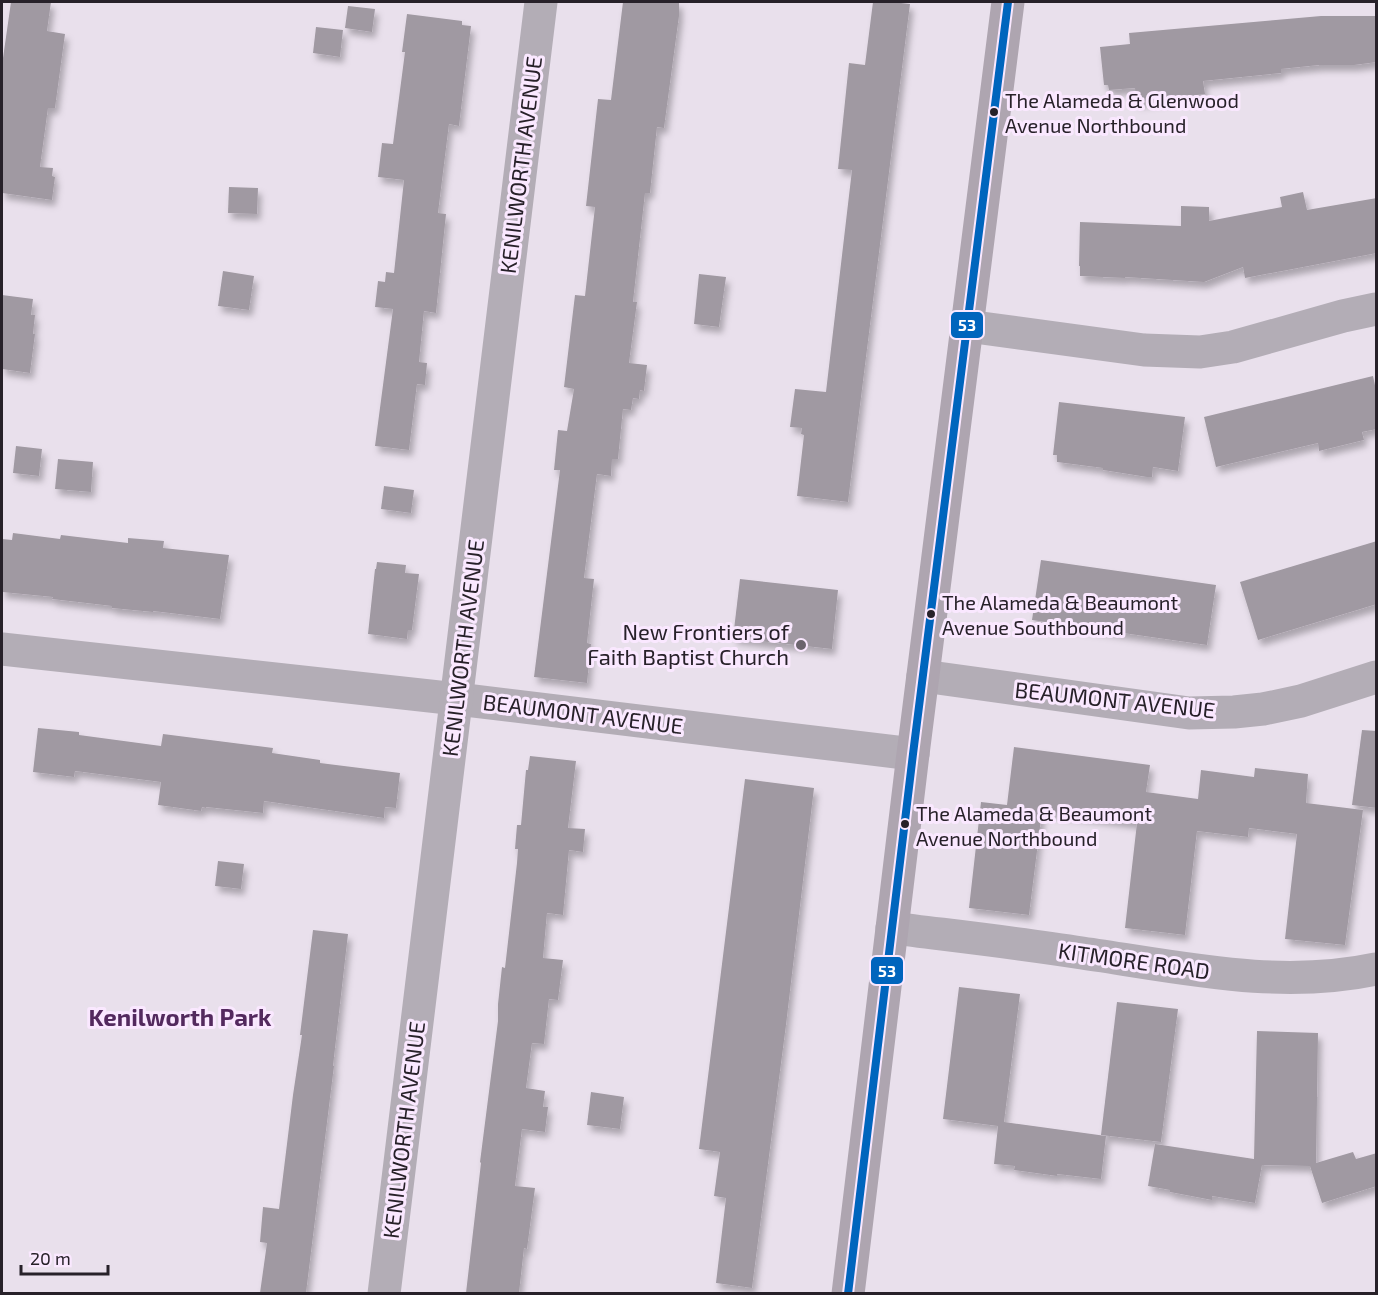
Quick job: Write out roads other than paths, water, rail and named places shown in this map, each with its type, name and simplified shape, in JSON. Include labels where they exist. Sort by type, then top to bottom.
[{"type":"main road","points":[[848,1293],[1008,2]]},
{"type":"street","name":"KENILWORTH AVENUE","points":[[384,1293],[541,2]]},
{"type":"street","points":[[967,326],[1144,350],[1200,352],[1233,347],[1343,316],[1377,309]]},
{"type":"street","name":"BEAUMONT AVENUE","points":[[2,649],[457,699],[913,754]]},
{"type":"street","name":"BEAUMONT AVENUE","points":[[923,676],[1189,713],[1263,709],[1301,701],[1377,677]]},
{"type":"street","name":"KITMORE ROAD","points":[[892,927],[1257,978],[1315,978],[1377,969]]},
{"type":"place","name":"The Alameda & Glenwood Avenue Northbound","points":[[994,112]]},
{"type":"place","name":"The Alameda & Beaumont Avenue Southbound","points":[[931,614]]},
{"type":"place","name":"New Frontiers of Faith Baptist Church","points":[[801,645]]},
{"type":"place","name":"The Alameda & Beaumont Avenue Northbound","points":[[905,824]]},
{"type":"district","name":"Kenilworth Park","points":[[180,1018]]}]
